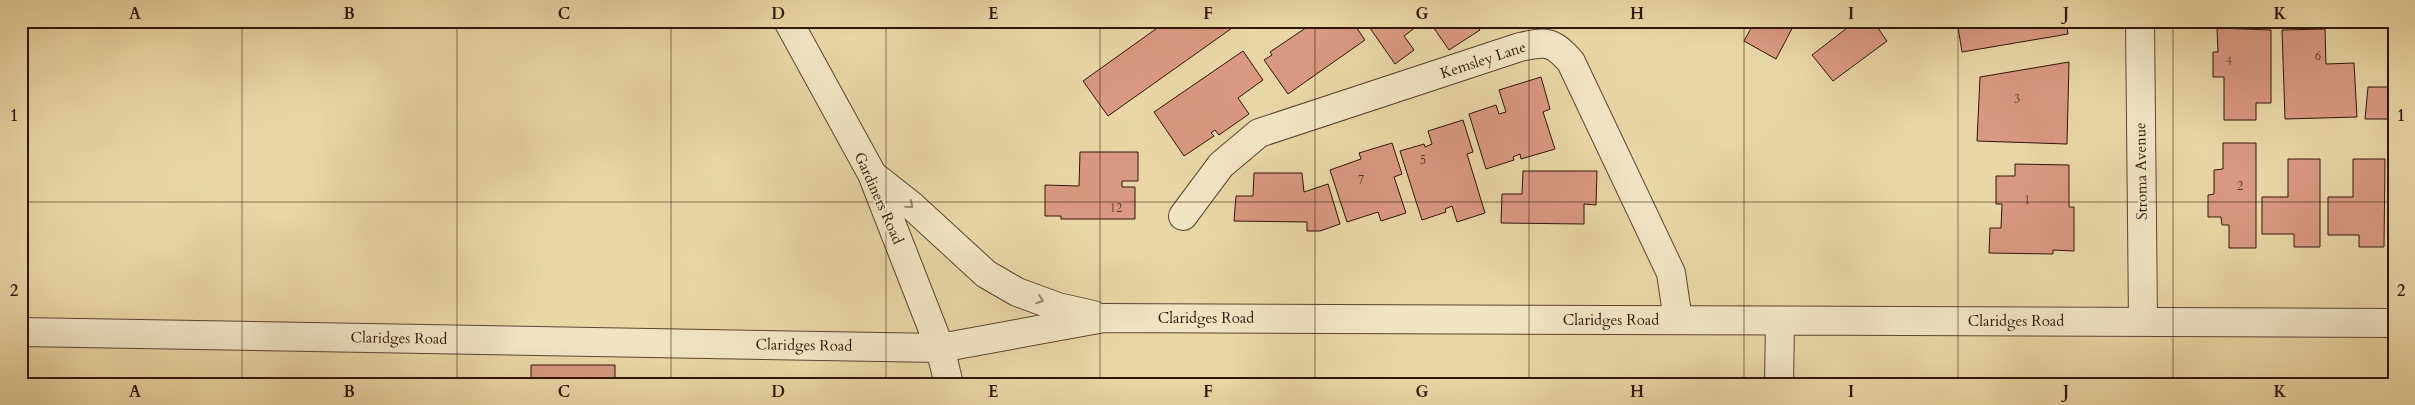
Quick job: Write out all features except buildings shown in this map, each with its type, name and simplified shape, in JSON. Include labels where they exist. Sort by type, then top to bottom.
[{"type":"street","name":"Gardiners Road","points":[[788,21],[872,174],[940,348],[949,384]]},
{"type":"street","name":"Stroma Avenue","points":[[2140,21],[2143,321]]},
{"type":"street","name":"Kemsley Lane","points":[[1183,216],[1221,165],[1259,133],[1520,47],[1538,43],[1558,47],[1571,62],[1670,273],[1678,320]]},
{"type":"street","points":[[872,174],[912,206],[986,274],[1017,292],[1058,307],[1104,318]]},
{"type":"street","name":"Claridges Road","points":[[21,332],[940,348],[1104,318],[2394,322]]},
{"type":"street","points":[[1779,384],[1780,321]]},
{"type":"green space","points":[[2189,378],[2394,379],[2394,384],[2189,384]]}]
